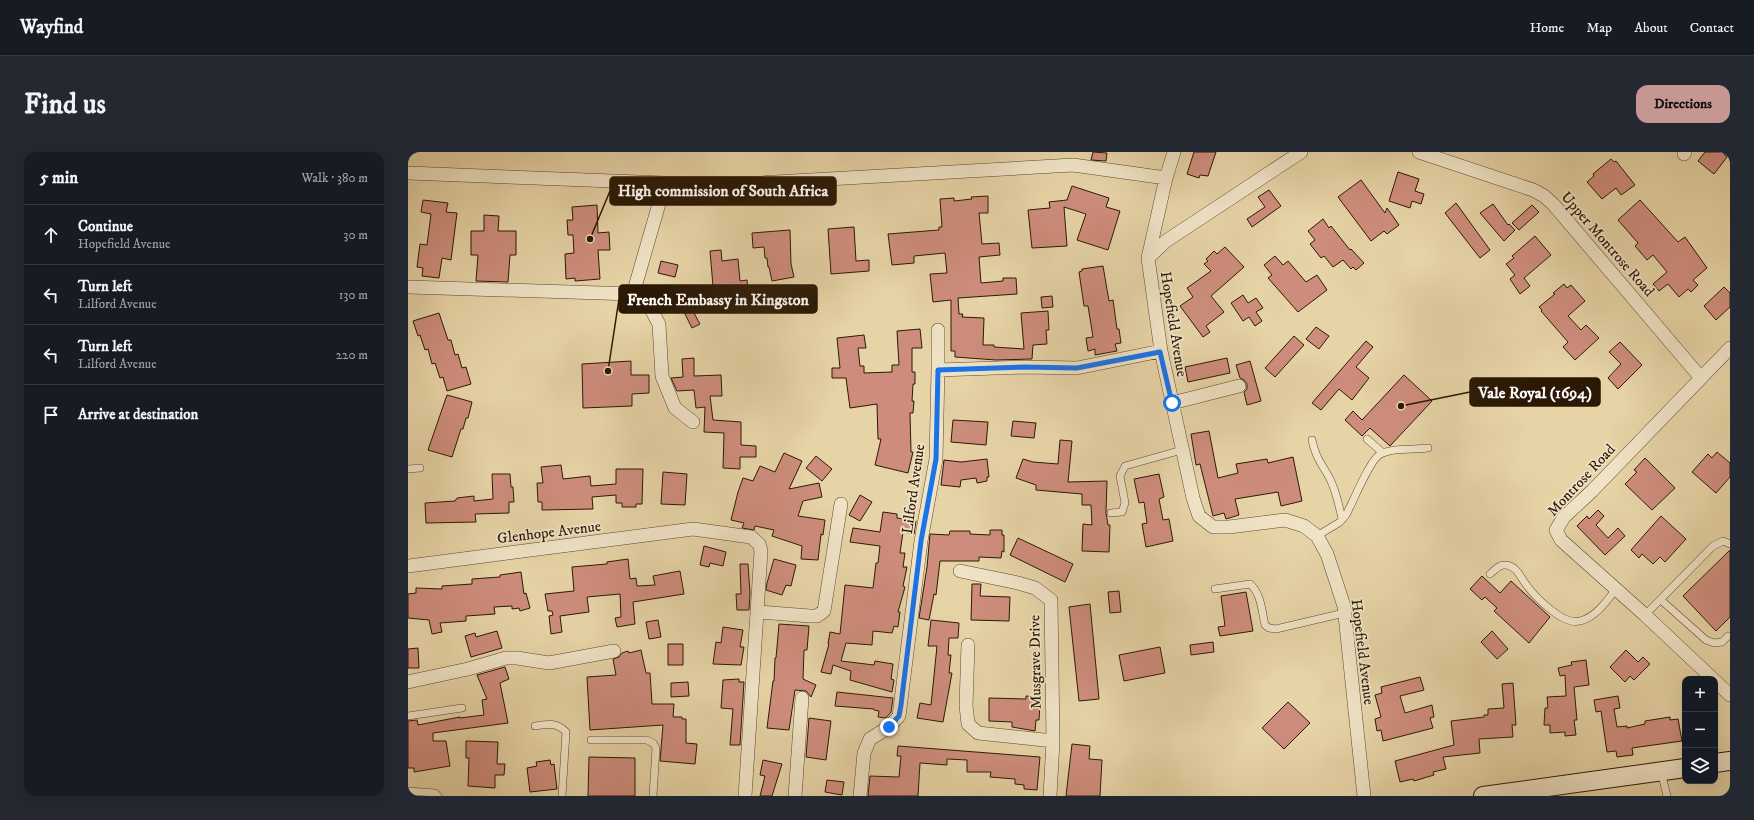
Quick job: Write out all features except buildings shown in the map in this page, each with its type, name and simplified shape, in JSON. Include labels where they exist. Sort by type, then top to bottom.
[{"type":"main road","points":[[1718,763],[1730,761]]},
{"type":"main road","points":[[1482,796],[1682,768]]},
{"type":"street","name":"Hopefield Avenue","points":[[1174,152],[1166,178],[1148,258],[1160,352],[1193,498],[1199,516],[1214,527],[1229,528],[1285,520],[1304,526],[1317,536],[1327,554],[1344,612],[1364,796]]},
{"type":"street","points":[[1148,258],[1166,241],[1301,152]]},
{"type":"street","name":"Upper Montrose Road","points":[[1419,152],[1533,190],[1544,196],[1553,204],[1701,378]]},
{"type":"street","points":[[408,173],[665,183],[758,183],[1073,165],[1166,178]]},
{"type":"street","points":[[634,294],[665,183]]},
{"type":"street","points":[[408,287],[634,294],[646,300],[659,324],[662,376],[675,408],[693,422]]},
{"type":"street","name":"Lilford Avenue","points":[[860,796],[864,753],[870,739],[889,727],[899,716],[921,541],[936,459],[938,330]]},
{"type":"street","name":"Montrose Road","points":[[1710,676],[1646,615],[1561,540],[1556,530],[1564,517],[1592,491],[1730,348]]},
{"type":"street","points":[[938,370],[1024,367],[1077,368],[1160,352]]},
{"type":"street","points":[[1172,403],[1239,386]]},
{"type":"street","points":[[758,612],[817,616],[824,611],[841,504]]},
{"type":"street","name":"Glenhope Avenue","points":[[408,566],[693,529],[751,537],[759,544],[761,551],[745,796]]},
{"type":"street","name":"Musgrave Drive","points":[[960,571],[1024,584],[1035,588],[1051,600],[1052,741],[1050,796]]},
{"type":"street","points":[[968,645],[966,705],[968,724],[978,733],[1052,741]]},
{"type":"street","points":[[408,682],[468,669],[506,658],[517,658],[549,663],[614,651]]},
{"type":"street","name":"Montrose Road","points":[[1718,684],[1730,695]]},
{"type":"street","points":[[795,796],[802,698]]},
{"type":"lane","points":[[1312,440],[1315,454],[1336,492],[1342,519]]},
{"type":"lane","points":[[1367,440],[1384,453]]},
{"type":"lane","points":[[1317,536],[1342,519],[1354,501],[1372,464],[1378,456],[1384,453],[1400,450],[1428,448]]},
{"type":"lane","points":[[1111,513],[1122,512],[1125,503],[1120,476],[1124,466],[1182,450]]},
{"type":"lane","points":[[408,469],[420,468]]},
{"type":"lane","points":[[1646,615],[1713,546],[1723,542],[1730,544]]},
{"type":"lane","points":[[1490,574],[1498,566],[1506,565],[1515,569],[1525,584],[1552,611],[1571,622],[1581,621],[1597,612],[1616,590]]},
{"type":"lane","points":[[1214,590],[1250,584],[1258,595],[1265,625],[1269,628],[1276,629],[1344,612]]},
{"type":"lane","points":[[1661,600],[1706,640],[1714,643],[1722,642],[1728,636]]},
{"type":"lane","points":[[408,716],[462,708]]},
{"type":"lane","points":[[535,726],[551,724],[561,726],[566,732],[562,796]]},
{"type":"lane","points":[[591,740],[647,740],[653,743],[656,748],[653,796]]},
{"type":"lane","points":[[1661,771],[1667,796]]},
{"type":"lane","points":[[408,791],[434,793],[438,796]]},
{"type":"place","name":"High commission of South Africa","points":[[590,239]]},
{"type":"place","name":"French Embassy in Kingston","points":[[608,371]]},
{"type":"place","name":"Vale Royal (1694)","points":[[1401,406]]},
{"type":"route","points":[[889,727],[899,716],[901,705],[921,541],[936,459],[938,370],[1024,367],[1077,368],[1160,352],[1172,403]]}]
